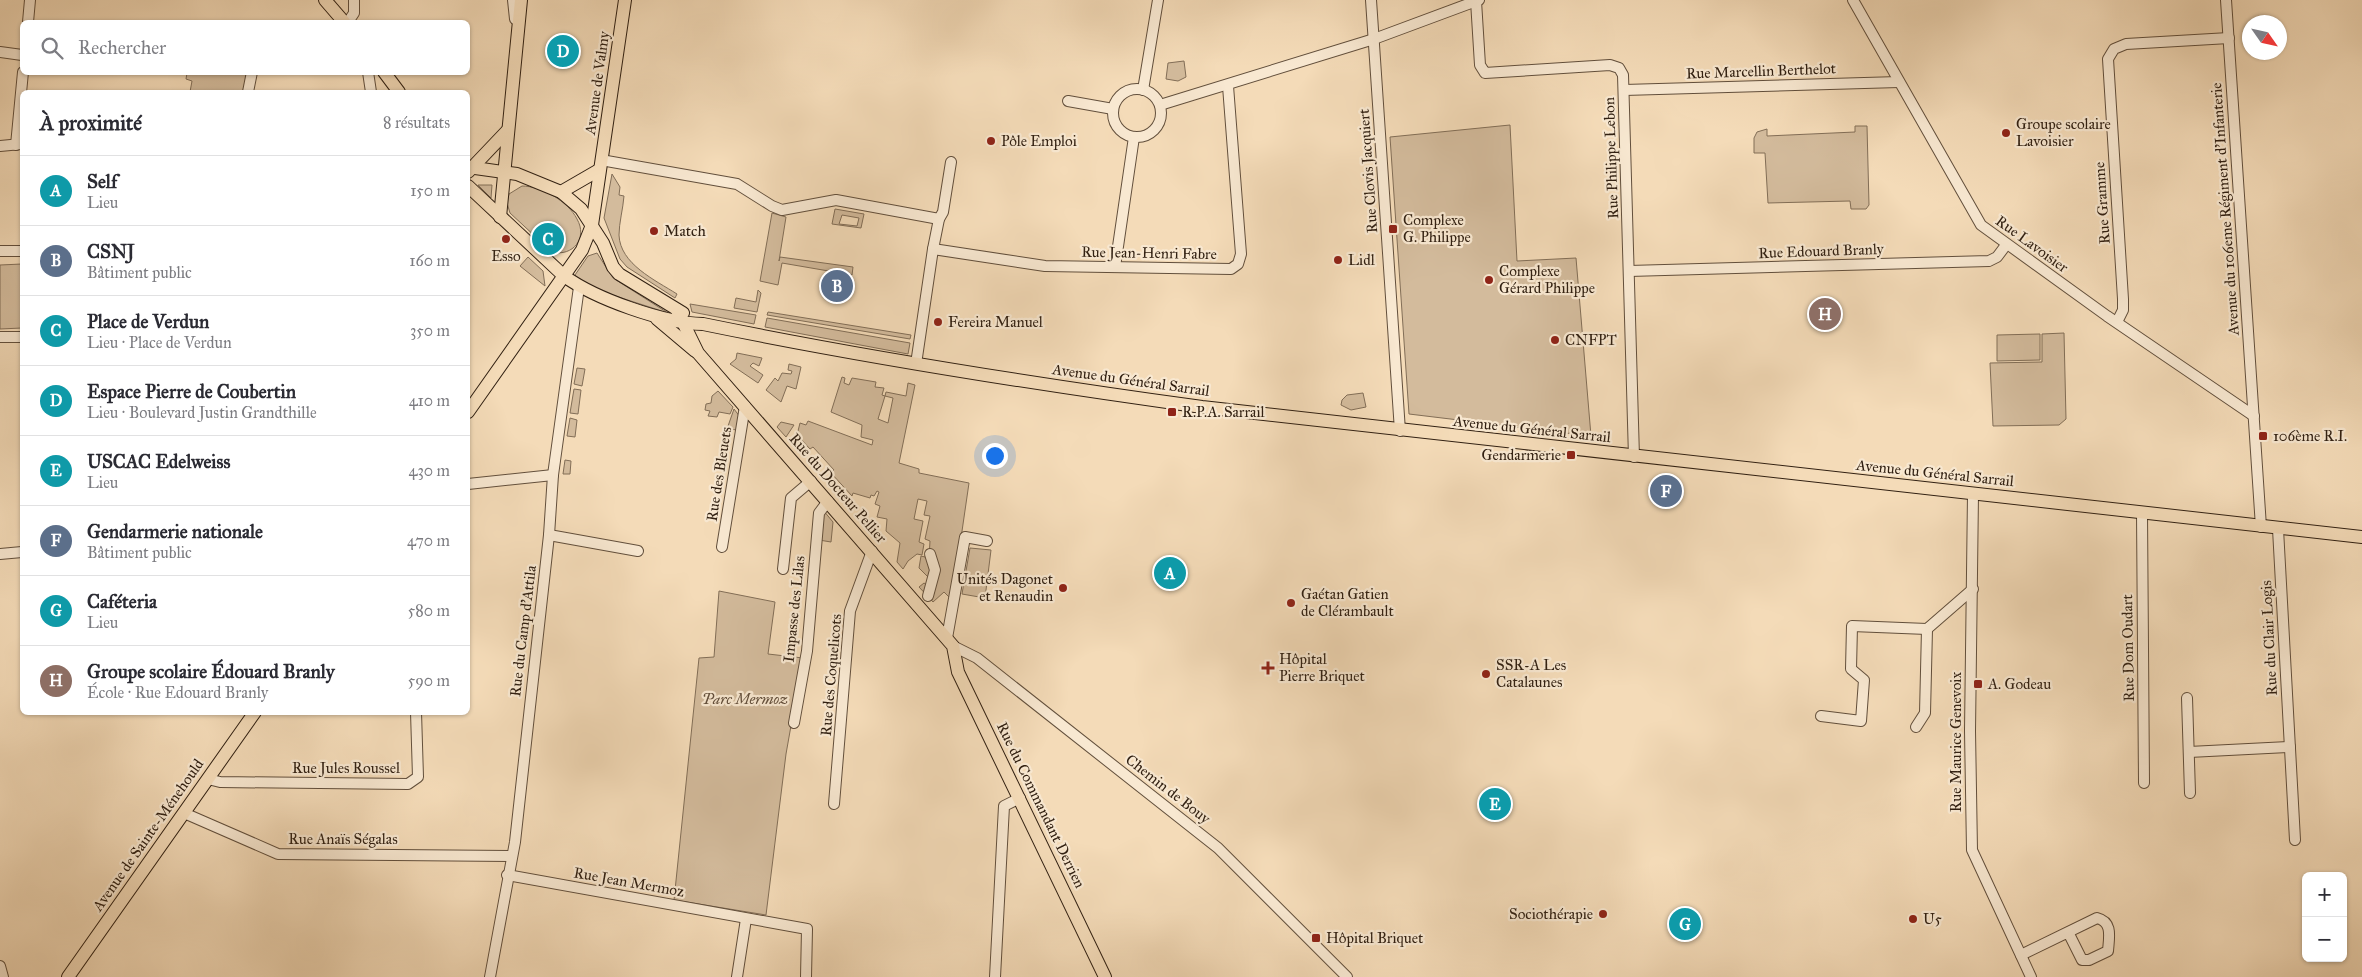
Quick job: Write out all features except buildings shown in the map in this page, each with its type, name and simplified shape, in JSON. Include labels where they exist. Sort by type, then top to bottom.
[{"type":"main road","points":[[325,0],[342,20]]},
{"type":"main road","points":[[500,217],[503,166],[521,0]]},
{"type":"main road","name":"Avenue de Valmy","points":[[564,276],[586,243],[592,225],[625,0]]},
{"type":"main road","points":[[386,75],[398,90]]},
{"type":"main road","points":[[470,168],[507,131]]},
{"type":"main road","points":[[561,192],[600,165]]},
{"type":"main road","points":[[470,169],[503,166],[517,174],[561,192],[581,209],[592,225],[613,267],[619,274],[679,319]]},
{"type":"main road","points":[[501,189],[506,182],[517,174]]},
{"type":"main road","points":[[470,188],[564,276],[579,287],[655,317],[679,319]]},
{"type":"main road","points":[[470,407],[564,276]]},
{"type":"main road","name":"Rue du Docteur Pellier","points":[[655,317],[698,353],[950,642]]},
{"type":"main road","name":"Avenue du Général Sarrail","points":[[679,319],[916,364],[1109,394],[1400,430],[2362,537]]},
{"type":"main road","name":"Rue du Docteur Pellier","points":[[679,319],[698,353]]},
{"type":"main road","name":"Rue du Commandant Derrien","points":[[950,642],[958,672],[1105,977]]},
{"type":"main road","name":"Avenue de Sainte-Ménehould","points":[[68,977],[253,715]]},
{"type":"street","points":[[28,20],[30,0]]},
{"type":"street","points":[[349,20],[354,13],[354,0]]},
{"type":"street","points":[[513,0],[517,37]]},
{"type":"street","points":[[1143,90],[1158,0]]},
{"type":"street","name":"Rue Clovis Jacquiert","points":[[1371,0],[1400,430]]},
{"type":"street","points":[[1160,105],[1228,86],[1374,39],[1477,0]]},
{"type":"street","name":"Rue Philippe Lebon","points":[[1477,0],[1480,65],[1485,73],[1610,65],[1622,71],[1634,456]]},
{"type":"street","name":"Rue Lavoisier","points":[[1853,0],[1981,225],[2006,245],[2254,416]]},
{"type":"street","name":"Avenue du 106eme Régiment d'Infanterie","points":[[2226,0],[2261,527]]},
{"type":"street","name":"Rue Gramme","points":[[2117,322],[2124,299],[2110,110],[2108,66],[2110,54],[2118,46],[2126,44],[2229,38]]},
{"type":"street","points":[[0,52],[20,55]]},
{"type":"street","points":[[22,90],[23,75]]},
{"type":"street","points":[[248,90],[251,75]]},
{"type":"street","points":[[368,75],[371,90]]},
{"type":"street","name":"Rue Marcellin Berthelot","points":[[1624,90],[1899,82]]},
{"type":"street","name":"Rue Jean-Henri Fabre","points":[[933,249],[1045,266],[1231,269],[1238,264],[1241,254],[1228,86]]},
{"type":"street","points":[[1143,90],[1150,93],[1160,105],[1162,113],[1156,128],[1142,137],[1134,138],[1122,132],[1114,122],[1113,109],[1116,101],[1128,91],[1143,90]]},
{"type":"street","points":[[1068,101],[1113,109]]},
{"type":"street","points":[[0,146],[19,144],[20,126]]},
{"type":"street","points":[[1114,267],[1134,138]]},
{"type":"street","points":[[916,364],[938,218],[943,212],[951,162]]},
{"type":"street","points":[[600,165],[737,184],[772,206],[782,210],[836,200],[938,218]]},
{"type":"street","name":"Rue Edouard Branly","points":[[1629,271],[1989,261],[1997,257],[2006,245]]},
{"type":"street","points":[[0,251],[20,251]]},
{"type":"street","name":"Rue du Camp d'Attila","points":[[490,977],[511,856],[525,758],[525,740],[549,535],[553,475],[579,287]]},
{"type":"street","points":[[0,337],[20,337]]},
{"type":"street","name":"Rue des Bleuets","points":[[722,547],[745,406]]},
{"type":"street","points":[[470,484],[553,475]]},
{"type":"street","points":[[783,569],[791,498],[811,482]]},
{"type":"street","name":"Rue Maurice Genevoix","points":[[1973,494],[1970,730],[1972,850],[2031,977]]},
{"type":"street","name":"Impasse des Lilas","points":[[794,723],[807,651],[819,514],[828,501]]},
{"type":"street","name":"Rue Dom Oudart","points":[[2142,513],[2144,783]]},
{"type":"street","name":"Rue du Clair Logis","points":[[2278,529],[2295,840]]},
{"type":"street","points":[[549,535],[638,551]]},
{"type":"street","points":[[950,642],[965,537],[987,541]]},
{"type":"street","name":"Rue des Coquelicots","points":[[834,804],[850,611],[872,551]]},
{"type":"street","points":[[0,554],[20,552]]},
{"type":"street","points":[[928,596],[935,570],[930,554]]},
{"type":"street","points":[[1821,716],[1861,721],[1864,680],[1851,669],[1852,626],[1927,629],[1973,589]]},
{"type":"street","points":[[1916,727],[1924,713],[1927,629]]},
{"type":"street","name":"Chemin de Bouy","points":[[950,642],[977,658],[1218,848],[1347,977]]},
{"type":"street","points":[[2187,698],[2190,793]]},
{"type":"street","name":"Rue Jules Roussel","points":[[208,779],[220,782],[408,784],[418,777],[416,715]]},
{"type":"street","points":[[2189,752],[2290,746]]},
{"type":"street","points":[[995,977],[1004,806],[1020,798]]},
{"type":"street","name":"Rue Anaïs Ségalas","points":[[184,813],[278,854],[511,856]]},
{"type":"street","name":"Rue Jean Mermoz","points":[[507,875],[807,929],[806,977]]},
{"type":"street","points":[[2021,954],[2097,918],[2104,920],[2109,927],[2108,951],[2089,960],[2082,960],[2068,932]]},
{"type":"street","points":[[737,977],[746,919]]},
{"type":"street","points":[[0,966],[3,977]]},
{"type":"green space","points":[[1184,61],[1186,77],[1178,81],[1166,79],[1168,63]]},
{"type":"green space","points":[[187,75],[248,75],[244,90],[190,90],[192,81],[186,79]]},
{"type":"green space","name":"Complexe Gérard Philippe","points":[[1510,125],[1517,261],[1576,258],[1591,436],[1409,414],[1390,137]]},
{"type":"green space","points":[[1855,126],[1867,126],[1869,205],[1866,209],[1851,209],[1850,201],[1768,203],[1765,153],[1754,153],[1754,138],[1757,132],[1767,129],[1767,136],[1855,132]]},
{"type":"green space","points":[[612,174],[620,187],[619,195],[624,196],[619,235],[625,254],[632,263],[649,277],[677,294],[675,298],[627,267],[620,259],[604,218]]},
{"type":"green space","points":[[478,185],[492,185],[491,198]]},
{"type":"green space","points":[[522,186],[537,189],[553,196],[573,212],[580,226],[581,233],[572,249],[560,253],[552,252],[510,213],[507,203],[509,194]]},
{"type":"green space","points":[[835,209],[864,214],[861,228],[832,224]],"holes":[[[842,215],[859,218],[857,226],[839,224]]]},
{"type":"green space","points":[[772,213],[786,217],[779,261],[780,257],[853,267],[852,275],[782,263],[778,285],[760,281]]},
{"type":"green space","points":[[597,253],[613,278],[668,313],[603,292],[576,278],[575,275],[588,256]]},
{"type":"green space","points":[[528,257],[543,271],[545,286],[520,266]]},
{"type":"green space","points":[[20,264],[20,328],[0,329],[0,265]]},
{"type":"green space","points":[[758,290],[761,293],[757,312],[734,308],[736,298],[756,302]]},
{"type":"green space","points":[[690,304],[756,315],[754,324],[692,312]]},
{"type":"green space","points":[[768,312],[911,335],[910,339],[767,315]]},
{"type":"green space","points":[[767,318],[910,343],[908,354],[765,327]]},
{"type":"green space","points":[[2064,333],[2066,419],[2059,425],[1993,426],[1990,363],[2042,362],[2042,334]]},
{"type":"green space","points":[[2040,334],[2040,360],[1997,361],[1997,335]]},
{"type":"green space","points":[[737,353],[762,358],[759,366],[753,363],[750,366],[763,375],[758,383],[730,364],[736,359]]},
{"type":"green space","points":[[789,364],[801,367],[796,389],[787,386],[781,402],[766,390],[775,378],[778,381],[782,373],[791,374],[792,371],[788,370]]},
{"type":"green space","points":[[577,368],[585,369],[582,386],[574,384]]},
{"type":"green space","points":[[842,377],[845,378],[844,383],[849,385],[852,378],[876,382],[875,387],[884,388],[882,395],[885,396],[886,392],[906,396],[908,383],[915,385],[899,463],[919,469],[919,473],[969,483],[952,600],[944,592],[933,602],[919,587],[924,583],[927,585],[932,581],[919,568],[921,556],[929,558],[930,541],[925,539],[930,516],[924,515],[927,501],[918,499],[914,519],[923,521],[919,542],[924,544],[922,555],[917,554],[908,561],[903,569],[897,562],[900,543],[886,531],[887,519],[877,517],[880,506],[875,504],[879,492],[877,491],[874,496],[871,495],[870,498],[853,493],[852,496],[831,473],[834,470],[813,447],[810,449],[797,435],[800,423],[806,425],[808,421],[872,445],[873,440],[861,437],[862,425],[831,412]],"holes":[[[885,396],[893,398],[888,423],[878,419]]]},
{"type":"green space","points":[[574,389],[581,390],[578,414],[570,413]]},
{"type":"green space","points":[[718,391],[733,407],[730,414],[719,412],[717,417],[708,416],[710,411],[705,410],[706,404],[711,403],[712,396]]},
{"type":"green space","points":[[1363,393],[1366,407],[1351,410],[1341,405],[1342,400],[1347,395]]},
{"type":"green space","points":[[734,409],[740,417],[738,430],[727,429]]},
{"type":"green space","points":[[570,418],[577,420],[575,437],[567,436]]},
{"type":"green space","points":[[781,422],[794,425],[786,437],[777,427]]},
{"type":"green space","points":[[565,460],[571,461],[570,474],[563,474]]},
{"type":"green space","points":[[823,510],[833,522],[831,542],[819,540]]},
{"type":"green space","points":[[970,548],[991,550],[985,598],[962,594]]},
{"type":"green space","name":"Parc Mermoz","points":[[719,591],[775,602],[768,654],[803,658],[786,754],[766,915],[674,900],[699,658],[714,657]]},
{"type":"place","name":"Espace Pierre de Coubertin","points":[[563,51]]},
{"type":"place","name":"Groupe scolaire Lavoisier","points":[[2006,133]]},
{"type":"place","name":"Pôle Emploi","points":[[991,141]]},
{"type":"place","name":"Complexe G. Philippe","points":[[1393,229]]},
{"type":"place","name":"Match","points":[[654,231]]},
{"type":"place","name":"Esso","points":[[506,239]]},
{"type":"place","name":"Place de Verdun","points":[[548,239]]},
{"type":"place","name":"Lidl","points":[[1338,260]]},
{"type":"place","name":"Complexe Gérard Philippe","points":[[1489,280]]},
{"type":"place","name":"CSNJ","points":[[837,286]]},
{"type":"place","name":"Groupe scolaire Édouard Branly","points":[[1825,314]]},
{"type":"place","name":"Fereira Manuel","points":[[938,322]]},
{"type":"place","name":"CNFPT","points":[[1555,340]]},
{"type":"place","name":"R.P.A. Sarrail","points":[[1172,412]]},
{"type":"place","name":"106ème R.I.","points":[[2263,436]]},
{"type":"place","name":"Gendarmerie","points":[[1571,455]]},
{"type":"place","name":"Gendarmerie nationale","points":[[1666,491]]},
{"type":"place","name":"Self","points":[[1170,573]]},
{"type":"place","name":"Unités Dagonet et Renaudin","points":[[1063,588]]},
{"type":"place","name":"Gaétan Gatien de Clérambault","points":[[1291,603]]},
{"type":"place","name":"Hôpital Pierre Briquet","points":[[1268,668]]},
{"type":"place","name":"SSR-A Les Catalaunes","points":[[1486,674]]},
{"type":"place","name":"A. Godeau","points":[[1978,684]]},
{"type":"place","name":"USCAC Edelweiss","points":[[1495,804]]},
{"type":"place","name":"Sociothérapie","points":[[1603,914]]},
{"type":"place","name":"U5","points":[[1913,919]]},
{"type":"place","name":"Caféteria","points":[[1685,924]]},
{"type":"place","name":"Hôpital Briquet","points":[[1316,938]]}]
